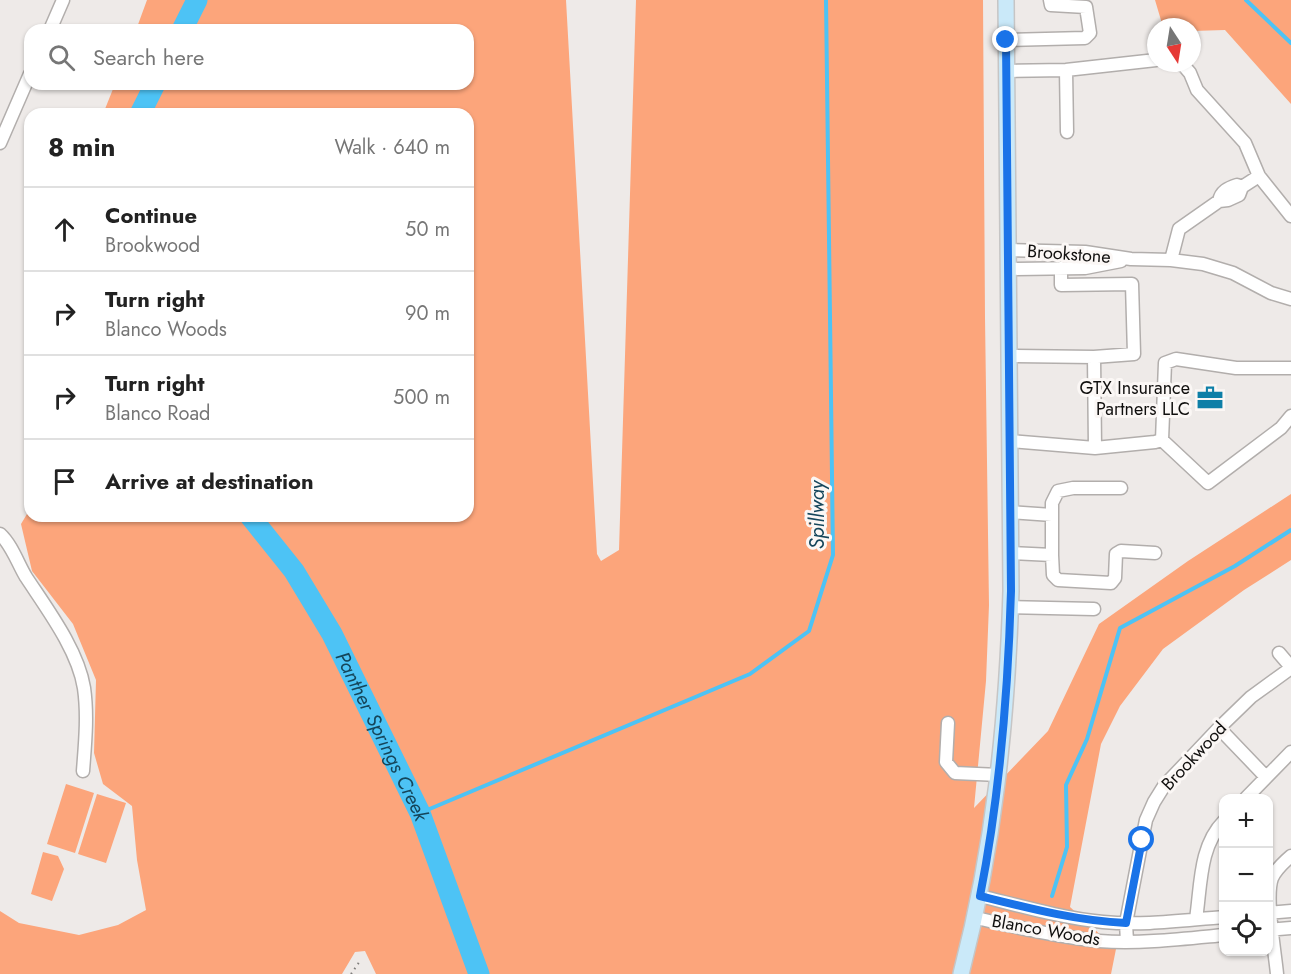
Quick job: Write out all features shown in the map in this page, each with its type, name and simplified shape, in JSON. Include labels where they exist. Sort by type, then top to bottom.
[{"type":"main road","points":[[962,974],[976,918],[999,775],[1008,668],[1010,512],[1006,0]]},
{"type":"street","points":[[53,24],[63,0]]},
{"type":"street","points":[[1006,40],[1085,39],[1090,33],[1086,7],[1051,5],[1050,0]]},
{"type":"street","points":[[1006,71],[1066,70],[1147,61]]},
{"type":"street","points":[[1066,70],[1067,132]]},
{"type":"street","points":[[1189,72],[1197,90],[1245,143],[1260,176],[1291,216]]},
{"type":"street","points":[[0,143],[3,127],[24,86]]},
{"type":"street","points":[[1171,260],[1179,230],[1219,201],[1223,191],[1237,185],[1242,187],[1260,176]]},
{"type":"street","name":"Brookstone","points":[[1008,250],[1085,252],[1131,259],[1171,260],[1219,268],[1271,293],[1291,299]]},
{"type":"street","name":"Brookstone","points":[[1008,269],[1085,268],[1131,259]]},
{"type":"street","points":[[1008,356],[1094,357],[1134,354],[1132,284],[1061,285],[1061,268]]},
{"type":"street","points":[[1094,357],[1095,448]]},
{"type":"street","points":[[1291,368],[1236,368],[1176,359],[1165,363],[1162,440],[1208,483],[1281,428],[1291,416]]},
{"type":"street","points":[[1009,441],[1095,448],[1162,440]]},
{"type":"street","points":[[1121,488],[1073,488],[1058,491],[1052,503],[1053,575],[1058,580],[1111,583],[1114,578],[1116,554],[1121,551],[1155,553]]},
{"type":"street","points":[[1010,512],[1052,515]]},
{"type":"street","points":[[0,534],[56,623],[84,686],[87,714],[83,771]]},
{"type":"street","points":[[1010,553],[1052,555]]},
{"type":"street","points":[[1010,607],[1094,609]]},
{"type":"street","name":"Brookwood","points":[[1127,942],[1126,923],[1146,820],[1154,802],[1164,786],[1219,728],[1251,697],[1291,668],[1279,652]]},
{"type":"street","points":[[948,723],[946,762],[955,773],[999,775]]},
{"type":"street","points":[[1219,728],[1266,777]]},
{"type":"street","points":[[1250,794],[1291,752]]},
{"type":"street","points":[[1196,919],[1206,849],[1219,828]]},
{"type":"street","points":[[1270,902],[1272,878],[1291,856]]},
{"type":"street","name":"Blanco Woods","points":[[980,896],[1049,913],[1103,922],[1146,923],[1219,917]]},
{"type":"street","points":[[1273,912],[1291,911]]},
{"type":"street","name":"Blanco Woods","points":[[976,918],[1071,938],[1127,942],[1219,935]]},
{"type":"street","points":[[1273,930],[1291,928]]},
{"type":"street","points":[[1273,945],[1277,974]]},
{"type":"path","points":[[351,974],[360,961]]},
{"type":"shaded area","points":[[147,0],[566,0],[597,554],[601,561],[619,550],[636,0],[983,0],[989,605],[986,681],[974,808],[1048,731],[1099,624],[1188,561],[1291,494],[1291,560],[1244,590],[1163,649],[1120,706],[1101,744],[1070,907],[1116,949],[1111,974],[376,974],[365,951],[355,952],[342,974],[0,974],[0,911],[19,923],[79,935],[118,925],[146,910],[137,860],[132,806],[103,784],[94,753],[96,680],[73,624],[32,571],[21,524],[24,519],[24,522],[474,522],[474,108],[105,108],[113,90],[474,90],[474,24],[138,24]]},
{"type":"shaded area","points":[[1155,0],[1291,0],[1291,104],[1225,30],[1201,31],[1201,18],[1160,18]]},
{"type":"shaded area","points":[[66,784],[94,793],[75,853],[47,844]]},
{"type":"shaded area","points":[[97,794],[126,803],[106,863],[78,854]]},
{"type":"shaded area","points":[[43,852],[58,856],[64,869],[52,901],[31,894]]},
{"type":"waterway","name":"Panther Springs Creek","points":[[185,24],[197,0]]},
{"type":"waterway","name":"Spillway","points":[[420,813],[750,674],[809,631],[833,555],[826,0]]},
{"type":"waterway","points":[[1246,0],[1291,43]]},
{"type":"waterway","name":"Panther Springs Creek","points":[[143,108],[152,90]]},
{"type":"waterway","name":"Panther Springs Creek","points":[[255,522],[294,571],[332,634],[420,813],[479,974]]},
{"type":"waterway","points":[[1052,896],[1067,847],[1066,785],[1087,739],[1120,628],[1235,566],[1291,530]]},
{"type":"place","name":"GTX Insurance Partners LLC","points":[[1210,398]]},
{"type":"route","points":[[1006,40],[1011,591],[1009,657],[997,796],[980,896],[1049,913],[1103,922],[1126,923],[1142,840]]}]
